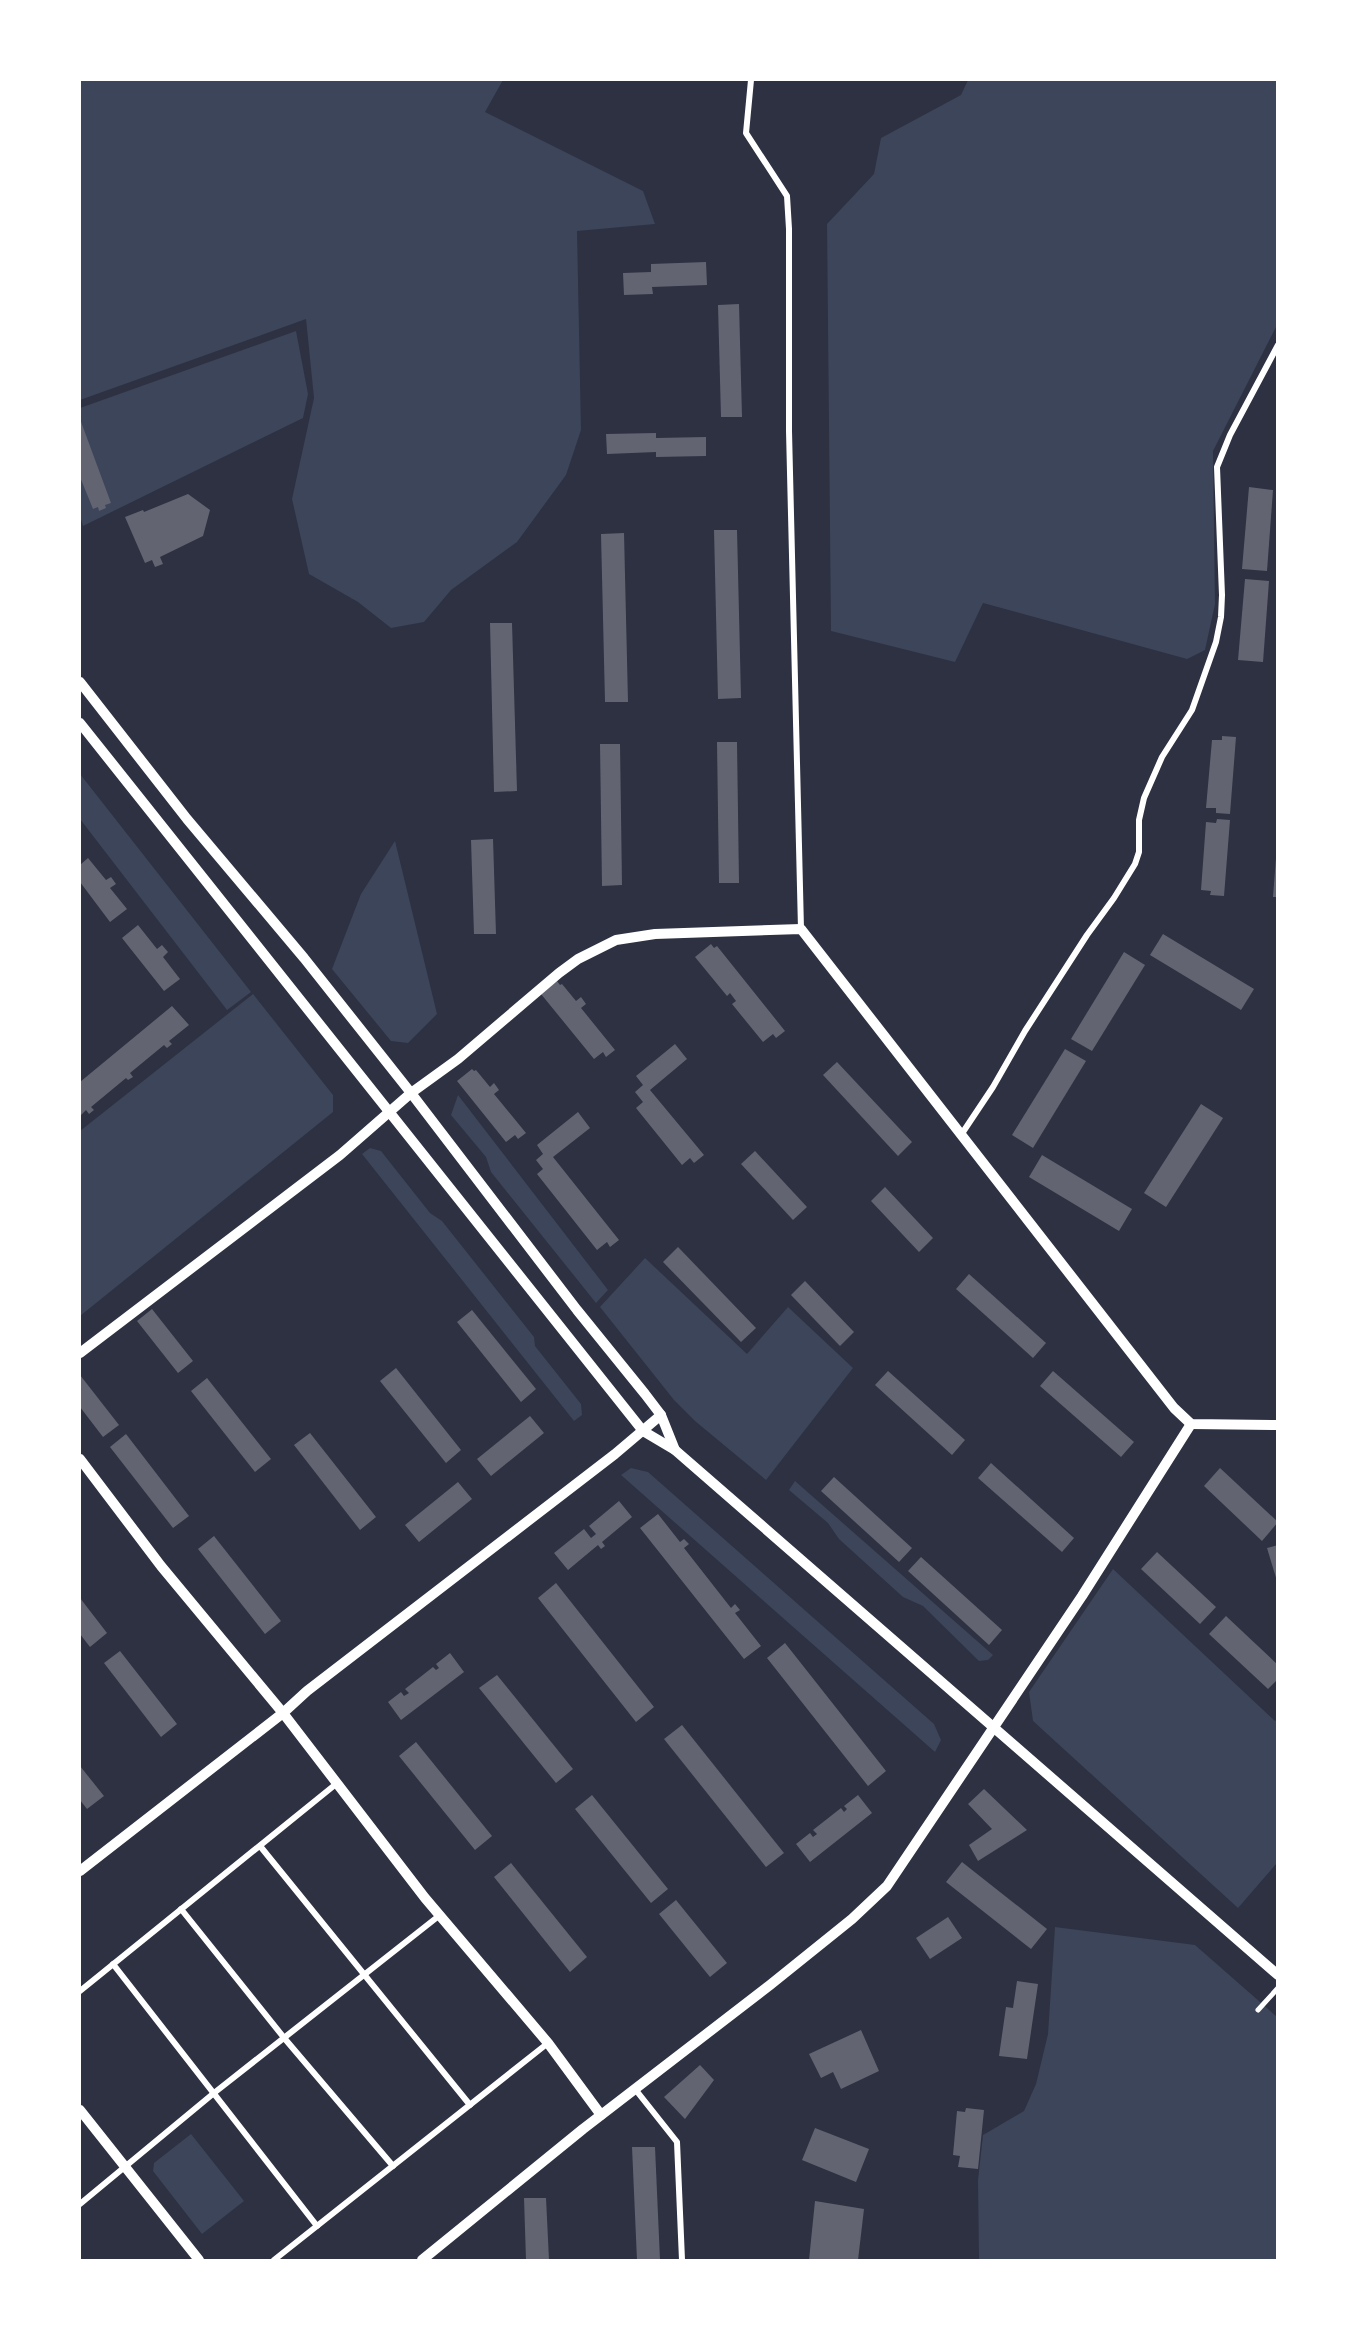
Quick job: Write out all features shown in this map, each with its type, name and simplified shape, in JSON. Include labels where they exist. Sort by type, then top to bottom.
[{"type":"street","points":[[751,80],[746,133],[787,196],[789,431],[801,929],[1174,1408],[1191,1424],[1278,1425]]},
{"type":"street","points":[[961,1135],[993,1088],[1025,1031],[1135,864],[1139,852],[1140,820],[1144,798],[1162,757],[1192,710],[1216,642],[1222,595],[1217,467],[1230,435],[1278,345]]},
{"type":"street","points":[[80,682],[186,819],[304,958],[661,1415],[675,1450]]},
{"type":"street","points":[[80,723],[643,1431],[675,1450],[750,1518],[993,1726],[1199,1909],[1278,1975]]},
{"type":"street","points":[[80,1353],[340,1155],[411,1093],[458,1059],[578,959],[616,940],[655,934],[801,929]]},
{"type":"street","points":[[80,1871],[661,1415]]},
{"type":"street","points":[[422,2260],[601,2115],[770,1985],[877,1896],[896,1875],[993,1726],[1082,1596],[1191,1424]]},
{"type":"street","points":[[80,1459],[160,1566],[283,1713],[440,1915],[548,2043],[601,2115]]},
{"type":"street","points":[[80,1991],[336,1784]]},
{"type":"street","points":[[260,1846],[363,1976],[470,2105]]},
{"type":"street","points":[[181,1909],[285,2038],[393,2166]]},
{"type":"street","points":[[80,2204],[213,2093],[440,1915]]},
{"type":"street","points":[[113,1964],[317,2226]]},
{"type":"street","points":[[1258,2010],[1278,1988]]},
{"type":"street","points":[[274,2260],[548,2043]]},
{"type":"street","points":[[635,2089],[677,2142],[682,2260]]},
{"type":"street","points":[[80,2110],[199,2260]]},
{"type":"shaded area","points":[[80,80],[503,80],[485,112],[643,191],[655,224],[577,231],[581,430],[566,475],[517,542],[451,590],[424,622],[391,628],[358,602],[309,574],[292,499],[314,398],[306,319],[80,400]]},
{"type":"shaded area","points":[[968,80],[1277,80],[1277,325],[1213,451],[1215,604],[1205,650],[1187,659],[983,603],[955,662],[831,631],[827,224],[874,174],[881,138],[961,95]]},
{"type":"shaded area","points":[[296,331],[308,394],[303,418],[83,526],[80,516],[80,408]]},
{"type":"shaded area","points":[[80,774],[251,992],[227,1010],[80,819]]},
{"type":"shaded area","points":[[395,841],[437,1014],[408,1043],[391,1041],[332,969],[361,894]]},
{"type":"shaded area","points":[[253,994],[333,1095],[333,1112],[80,1316],[80,1131]]},
{"type":"shaded area","points":[[458,1095],[608,1290],[596,1303],[491,1172],[486,1157],[451,1115]]},
{"type":"shaded area","points":[[370,1148],[381,1151],[430,1213],[442,1221],[534,1337],[535,1346],[581,1404],[582,1415],[574,1421],[362,1154]]},
{"type":"shaded area","points":[[645,1258],[747,1354],[788,1307],[853,1368],[766,1480],[695,1421],[674,1400],[600,1307]]},
{"type":"shaded area","points":[[631,1468],[648,1472],[934,1724],[941,1740],[935,1752],[621,1475]]},
{"type":"shaded area","points":[[795,1481],[993,1655],[988,1660],[979,1661],[923,1606],[903,1597],[839,1539],[828,1523],[789,1490]]},
{"type":"shaded area","points":[[1113,1569],[1275,1721],[1277,1719],[1277,1863],[1238,1908],[1033,1721],[1029,1692]]},
{"type":"shaded area","points":[[1055,1927],[1195,1945],[1277,2017],[1277,2260],[979,2260],[978,2180],[983,2135],[1024,2111],[1036,2084],[1048,2034]]},
{"type":"shaded area","points":[[191,2134],[244,2201],[202,2234],[153,2171],[154,2163]]},
{"type":"building","points":[[706,262],[707,285],[652,287],[653,294],[624,295],[623,273],[651,272],[651,264]]},
{"type":"building","points":[[739,304],[742,417],[721,417],[718,305]]},
{"type":"building","points":[[80,419],[111,503],[99,511],[98,507],[93,509],[80,477]]},
{"type":"building","points":[[656,433],[656,438],[706,437],[706,456],[656,457],[656,452],[607,454],[606,434]]},
{"type":"building","points":[[1249,487],[1273,490],[1267,571],[1242,569]]},
{"type":"building","points":[[188,494],[210,510],[203,536],[160,557],[163,564],[155,567],[152,560],[145,563],[125,517],[143,510],[144,512]]},
{"type":"building","points":[[714,530],[737,530],[741,698],[718,699]]},
{"type":"building","points":[[624,533],[628,702],[605,702],[601,534]]},
{"type":"building","points":[[1245,579],[1269,581],[1263,662],[1238,660]]},
{"type":"building","points":[[490,623],[512,623],[517,791],[494,792]]},
{"type":"building","points":[[1222,736],[1236,737],[1230,814],[1216,813],[1216,808],[1206,808],[1212,740],[1222,740]]},
{"type":"building","points":[[717,742],[737,742],[739,883],[719,883]]},
{"type":"building","points":[[600,744],[620,744],[622,885],[602,886]]},
{"type":"building","points":[[1217,819],[1230,820],[1224,896],[1210,895],[1211,891],[1201,890],[1206,822],[1216,823]]},
{"type":"building","points":[[493,839],[496,934],[474,934],[471,840]]},
{"type":"building","points":[[88,858],[106,880],[111,877],[116,884],[110,888],[127,909],[110,922],[80,882],[80,865]]},
{"type":"building","points":[[1276,858],[1278,858],[1278,897],[1273,897]]},
{"type":"building","points":[[138,925],[157,949],[162,945],[168,952],[163,957],[180,979],[164,991],[122,938]]},
{"type":"building","points":[[1163,934],[1254,989],[1241,1010],[1150,955]]},
{"type":"building","points":[[711,944],[714,948],[717,946],[785,1031],[776,1038],[773,1034],[763,1042],[732,1004],[736,1001],[730,993],[727,996],[695,957]]},
{"type":"building","points":[[1124,952],[1145,965],[1092,1051],[1071,1039]]},
{"type":"building","points":[[557,981],[576,1001],[581,997],[586,1004],[581,1008],[615,1050],[606,1057],[603,1052],[594,1059],[541,994]]},
{"type":"building","points":[[172,1006],[189,1025],[169,1041],[172,1044],[167,1048],[164,1045],[130,1073],[133,1077],[128,1080],[126,1078],[91,1107],[94,1110],[89,1114],[86,1110],[80,1116],[80,1082]]},
{"type":"building","points":[[675,1044],[687,1059],[650,1090],[704,1155],[694,1163],[690,1158],[682,1165],[636,1108],[643,1102],[635,1092],[643,1085],[636,1076]]},
{"type":"building","points":[[1065,1049],[1086,1061],[1033,1148],[1012,1135]]},
{"type":"building","points":[[837,1062],[912,1142],[898,1156],[823,1075]]},
{"type":"building","points":[[472,1069],[476,1070],[490,1087],[494,1083],[499,1090],[494,1094],[526,1133],[518,1139],[515,1135],[506,1142],[457,1081]]},
{"type":"building","points":[[1201,1104],[1223,1118],[1166,1207],[1144,1193]]},
{"type":"building","points":[[578,1112],[590,1128],[553,1157],[619,1240],[610,1247],[607,1242],[597,1250],[537,1174],[543,1169],[536,1160],[543,1154],[537,1145]]},
{"type":"building","points":[[755,1151],[807,1207],[793,1220],[741,1164]]},
{"type":"building","points":[[1042,1155],[1132,1209],[1119,1231],[1029,1177]]},
{"type":"building","points":[[885,1187],[933,1238],[919,1252],[871,1201]]},
{"type":"building","points":[[678,1247],[756,1328],[741,1342],[663,1262]]},
{"type":"building","points":[[969,1274],[1046,1343],[1033,1358],[956,1289]]},
{"type":"building","points":[[805,1281],[854,1332],[840,1346],[791,1295]]},
{"type":"building","points":[[152,1309],[193,1361],[178,1373],[137,1321]]},
{"type":"building","points":[[472,1310],[536,1389],[521,1402],[457,1322]]},
{"type":"building","points":[[396,1368],[461,1450],[446,1463],[380,1381]]},
{"type":"building","points":[[888,1371],[965,1440],[952,1455],[875,1385]]},
{"type":"building","points":[[1053,1371],[1134,1442],[1121,1457],[1040,1386]]},
{"type":"building","points":[[80,1375],[119,1425],[103,1437],[80,1407]]},
{"type":"building","points":[[207,1378],[271,1459],[255,1472],[191,1391]]},
{"type":"building","points":[[530,1416],[544,1433],[491,1476],[477,1459]]},
{"type":"building","points":[[310,1433],[376,1517],[360,1530],[294,1445]]},
{"type":"building","points":[[126,1434],[189,1516],[173,1528],[110,1447]]},
{"type":"building","points":[[991,1463],[1074,1538],[1062,1552],[978,1478]]},
{"type":"building","points":[[1220,1468],[1278,1522],[1262,1541],[1204,1486]]},
{"type":"building","points":[[834,1477],[912,1548],[899,1562],[821,1491]]},
{"type":"building","points":[[458,1482],[472,1499],[419,1542],[405,1525]]},
{"type":"building","points":[[619,1501],[632,1517],[602,1542],[605,1546],[601,1549],[598,1545],[568,1570],[554,1553],[584,1529],[591,1538],[596,1534],[589,1526]]},
{"type":"building","points":[[658,1514],[680,1542],[684,1539],[689,1544],[684,1548],[731,1608],[735,1604],[740,1610],[735,1613],[761,1646],[744,1659],[640,1528]]},
{"type":"building","points":[[214,1536],[281,1621],[265,1634],[198,1549]]},
{"type":"building","points":[[1278,1545],[1278,1581],[1277,1581],[1267,1548]]},
{"type":"building","points":[[1157,1552],[1216,1607],[1200,1624],[1141,1569]]},
{"type":"building","points":[[921,1557],[1002,1630],[989,1645],[908,1571]]},
{"type":"building","points":[[556,1583],[654,1707],[636,1722],[538,1598]]},
{"type":"building","points":[[80,1598],[107,1633],[90,1647],[80,1634]]},
{"type":"building","points":[[1226,1616],[1278,1665],[1278,1679],[1268,1689],[1209,1634]]},
{"type":"building","points":[[785,1643],[886,1771],[868,1786],[767,1658]]},
{"type":"building","points":[[120,1651],[177,1724],[161,1737],[104,1663]]},
{"type":"building","points":[[450,1653],[464,1672],[401,1720],[388,1702],[401,1692],[404,1696],[409,1693],[405,1689],[433,1667],[436,1670],[439,1668],[436,1664]]},
{"type":"building","points":[[497,1675],[573,1769],[556,1783],[479,1688]]},
{"type":"building","points":[[682,1725],[784,1853],[766,1867],[664,1739]]},
{"type":"building","points":[[416,1742],[492,1836],[475,1850],[399,1756]]},
{"type":"building","points":[[80,1766],[104,1796],[87,1809],[80,1800]]},
{"type":"building","points":[[984,1789],[1027,1830],[978,1861],[969,1845],[992,1829],[968,1804]]},
{"type":"building","points":[[592,1795],[668,1889],[651,1903],[575,1809]]},
{"type":"building","points":[[858,1795],[872,1813],[810,1862],[796,1844],[810,1833],[813,1837],[817,1834],[813,1830],[841,1808],[844,1812],[847,1809],[844,1806]]},
{"type":"building","points":[[962,1862],[1047,1929],[1031,1949],[946,1882]]},
{"type":"building","points":[[511,1863],[587,1957],[570,1972],[494,1877]]},
{"type":"building","points":[[676,1900],[727,1963],[710,1977],[659,1914]]},
{"type":"building","points":[[948,1917],[962,1938],[930,1959],[916,1938]]},
{"type":"building","points":[[1017,1981],[1038,1984],[1027,2059],[999,2056],[1006,2007],[1013,2008]]},
{"type":"building","points":[[861,2030],[879,2071],[841,2089],[833,2072],[821,2078],[809,2054]]},
{"type":"building","points":[[700,2065],[714,2080],[685,2119],[664,2097]]},
{"type":"building","points":[[966,2108],[984,2110],[978,2169],[958,2167],[960,2156],[953,2155],[957,2111],[965,2112]]},
{"type":"building","points":[[815,2128],[869,2149],[856,2182],[802,2160]]},
{"type":"building","points":[[632,2147],[655,2147],[660,2260],[637,2260]]},
{"type":"building","points":[[524,2198],[546,2198],[549,2260],[526,2260]]},
{"type":"building","points":[[815,2201],[864,2209],[858,2260],[809,2260]]}]
